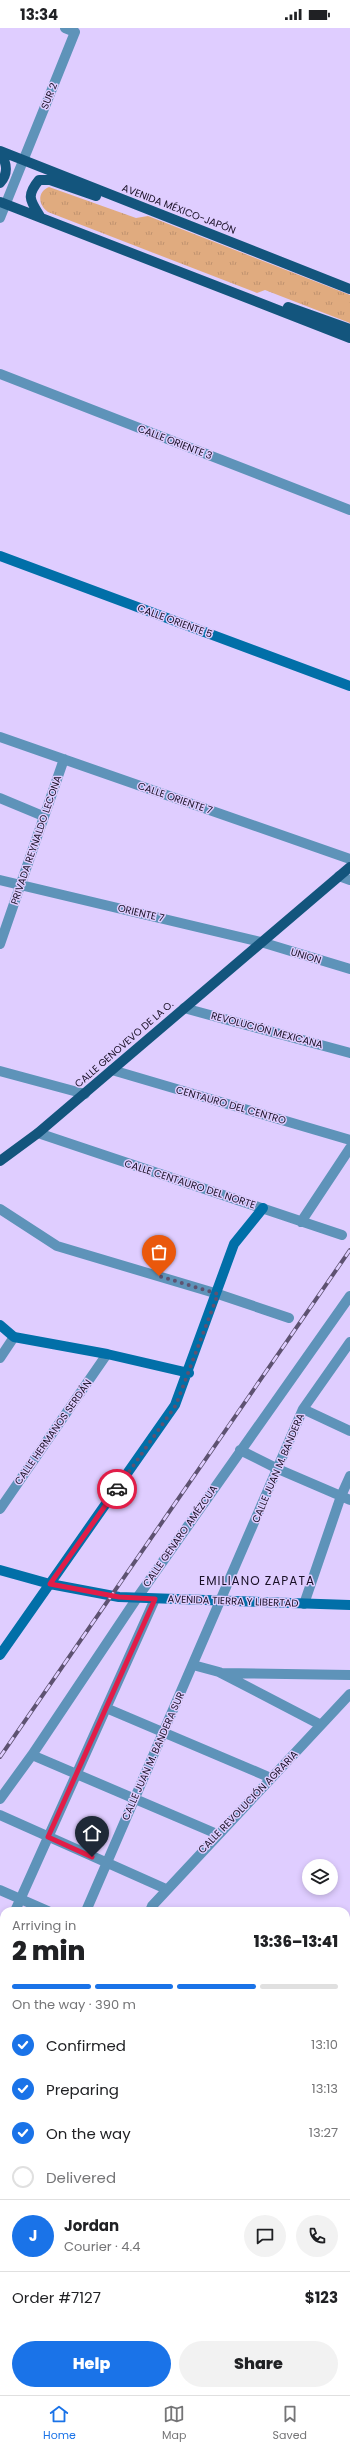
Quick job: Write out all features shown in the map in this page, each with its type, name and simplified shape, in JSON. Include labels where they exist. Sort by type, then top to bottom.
[{"type":"main road","name":"AVENIDA MÉXICO-JAPÓN","points":[[0,152],[350,289]]},
{"type":"main road","points":[[0,152],[5,161],[6,171],[0,183]]},
{"type":"main road","points":[[41,218],[30,197],[30,192],[39,180],[50,180],[123,205],[147,209]]},
{"type":"main road","points":[[3,203],[350,338]]},
{"type":"main road","points":[[252,300],[278,304],[350,329]]},
{"type":"main road","name":"CALLE GENOVEVO DE LA O.","points":[[0,1161],[38,1133],[85,1094],[350,867]]},
{"type":"street","name":"SUR 2","points":[[0,218],[3,203],[22,160],[70,30]]},
{"type":"street","name":"CALLE ORIENTE 3","points":[[0,374],[350,510]]},
{"type":"street","name":"CALLE ORIENTE 5","points":[[0,556],[350,686]]},
{"type":"street","name":"CALLE ORIENTE 7","points":[[0,737],[350,859]]},
{"type":"street","name":"PRIVADA REYNALDO LECONA","points":[[0,944],[43,816],[64,759]]},
{"type":"street","points":[[0,798],[43,816]]},
{"type":"street","points":[[339,876],[350,880]]},
{"type":"street","name":"ORIENTE 7","points":[[0,880],[261,942]]},
{"type":"street","name":"UNION","points":[[261,942],[350,969]]},
{"type":"street","name":"REVOLUCIÓN MEXICANA","points":[[184,1008],[350,1053]]},
{"type":"street","name":"CENTAURO DEL CENTRO","points":[[112,1070],[350,1140]]},
{"type":"street","points":[[0,1071],[85,1094]]},
{"type":"street","name":"CALLE CENTAURO DEL NORTE","points":[[38,1133],[342,1235]]},
{"type":"street","points":[[301,1222],[350,1148]]},
{"type":"street","points":[[0,1656],[176,1405],[218,1294],[234,1244],[263,1208]]},
{"type":"street","points":[[0,1209],[57,1246],[218,1294],[289,1318]]},
{"type":"street","name":"CALLE GENARO AMÉZCUA","points":[[0,1799],[32,1755],[137,1598],[350,1296]]},
{"type":"street","points":[[0,1325],[14,1337],[107,1354],[189,1373]]},
{"type":"street","points":[[0,1358],[14,1337]]},
{"type":"street","name":"CALLE JUAN M. BANDERA","points":[[221,1601],[304,1409],[350,1342]]},
{"type":"street","name":"CALLE HERMANOS SERDÁN","points":[[0,1509],[107,1354]]},
{"type":"street","points":[[304,1409],[350,1431]]},
{"type":"street","points":[[240,1450],[278,1469],[345,1498]]},
{"type":"street","points":[[304,1604],[345,1498],[350,1476]]},
{"type":"street","name":"AVENIDA TIERRA Y LIBERTAD","points":[[0,1570],[50,1584],[137,1598],[350,1605]]},
{"type":"street","points":[[17,1907],[155,1599]]},
{"type":"street","name":"CALLE JUAN M. BANDERA SUR","points":[[88,1907],[221,1601]]},
{"type":"street","points":[[193,1665],[219,1672],[321,1725]]},
{"type":"street","points":[[219,1672],[350,1675]]},
{"type":"street","name":"CALLE REVOLUCIÓN AGRARIA","points":[[153,1907],[166,1889],[350,1694]]},
{"type":"street","points":[[106,1708],[163,1734],[271,1778]]},
{"type":"street","points":[[32,1755],[217,1834]]},
{"type":"street","points":[[0,1815],[166,1889]]},
{"type":"street","points":[[0,1890],[38,1907]]},
{"type":"green space","points":[[49,187],[136,218],[148,216],[350,295],[350,323],[265,290],[257,293],[48,212],[42,206],[40,199],[42,192]]},
{"type":"railway","points":[[0,1757],[350,1250]]},
{"type":"way so far","points":[[117,1489],[176,1405],[218,1294],[159,1276]]},
{"type":"district","name":"EMILIANO ZAPATA","points":[[257,1580]]},
{"type":"route","points":[[92,1857],[48,1837],[155,1599],[119,1597],[50,1584],[117,1489]]}]
